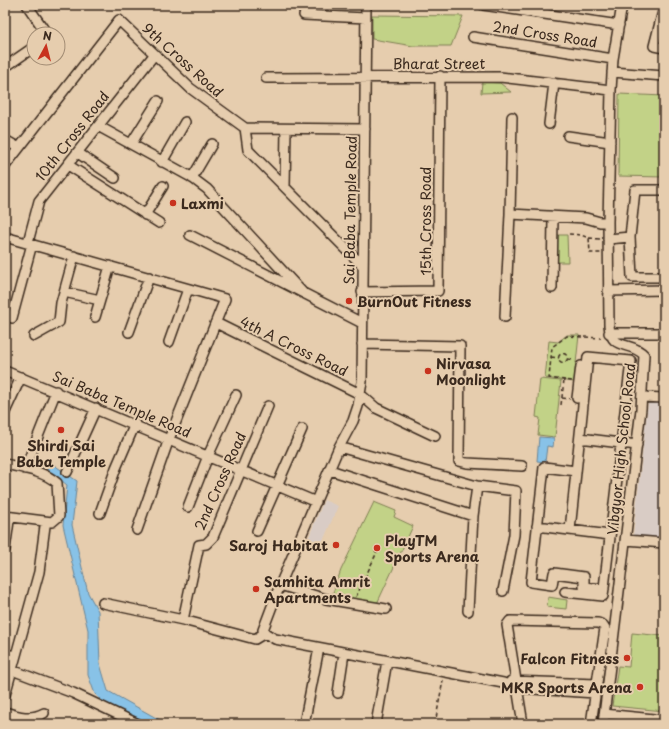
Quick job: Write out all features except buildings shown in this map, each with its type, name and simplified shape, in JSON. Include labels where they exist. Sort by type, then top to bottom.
[{"type":"street","points":[[27,5],[41,26]]},
{"type":"street","name":"Sai Baba Temple Road","points":[[265,633],[263,630],[280,584],[339,447],[353,421],[362,382],[362,265],[366,5]]},
{"type":"street","points":[[483,5],[619,25]]},
{"type":"street","points":[[622,5],[613,59],[611,90],[608,218],[609,333],[664,333]]},
{"type":"street","points":[[664,11],[654,46],[664,48]]},
{"type":"street","points":[[304,15],[366,18]]},
{"type":"street","name":"9th Cross Road","points":[[5,166],[120,20],[154,55],[198,95],[245,128]]},
{"type":"street","name":"2nd Cross Road","points":[[473,37],[613,59]]},
{"type":"street","points":[[5,67],[26,53]]},
{"type":"street","name":"10th Cross Road","points":[[12,318],[39,200],[68,166],[154,55]]},
{"type":"street","points":[[612,72],[664,76]]},
{"type":"street","name":"Bharat Street","points":[[266,78],[440,76],[500,77],[611,90]]},
{"type":"street","name":"15th Cross Road","points":[[362,292],[438,291],[440,76]]},
{"type":"street","points":[[549,124],[554,83]]},
{"type":"street","points":[[131,144],[158,101]]},
{"type":"street","points":[[505,316],[510,214],[512,117]]},
{"type":"street","points":[[162,162],[185,122]]},
{"type":"street","points":[[98,126],[192,178],[207,189],[303,293]]},
{"type":"street","points":[[362,265],[248,150],[245,128],[365,129]]},
{"type":"street","points":[[285,187],[286,129]]},
{"type":"street","points":[[568,136],[610,142]]},
{"type":"street","points":[[5,140],[19,148]]},
{"type":"street","points":[[192,178],[212,144]]},
{"type":"street","points":[[78,153],[115,178]]},
{"type":"street","points":[[68,166],[159,224]]},
{"type":"street","points":[[145,215],[163,186]]},
{"type":"street","points":[[664,186],[636,186],[630,237],[632,284],[664,284]]},
{"type":"street","points":[[635,190],[664,190]]},
{"type":"street","points":[[510,214],[586,218],[600,222],[608,218]]},
{"type":"street","points":[[552,288],[553,217]]},
{"type":"street","points":[[190,235],[362,323]]},
{"type":"street","points":[[5,237],[225,299],[169,439],[137,530]]},
{"type":"street","points":[[608,239],[630,237]]},
{"type":"street","points":[[34,336],[59,322],[64,292],[74,256]]},
{"type":"street","points":[[95,317],[110,266]]},
{"type":"street","points":[[130,332],[149,277]]},
{"type":"street","points":[[632,278],[664,277]]},
{"type":"street","points":[[169,342],[188,289]]},
{"type":"street","points":[[608,291],[664,290]]},
{"type":"street","points":[[64,292],[100,300]]},
{"type":"street","name":"4th A Cross Road","points":[[216,323],[360,394],[376,408],[435,436]]},
{"type":"street","name":"Vibgyor High School Road","points":[[603,724],[637,445],[642,397],[644,355],[638,350],[619,345],[614,341],[609,333]]},
{"type":"street","points":[[362,344],[460,346],[459,461],[467,463],[522,466]]},
{"type":"street","points":[[565,592],[603,596],[631,361],[582,356],[577,398]]},
{"type":"street","points":[[570,530],[588,357]]},
{"type":"street","name":"Sai Baba Temple Road","points":[[5,371],[135,424],[316,502]]},
{"type":"street","points":[[5,412],[21,377]]},
{"type":"street","points":[[25,469],[56,391]]},
{"type":"street","points":[[188,507],[208,456],[236,395]]},
{"type":"street","points":[[642,397],[664,398]]},
{"type":"street","name":"2nd Cross Road","points":[[183,620],[199,545],[206,544],[213,537],[268,406]]},
{"type":"street","points":[[66,472],[96,408]]},
{"type":"street","points":[[100,513],[116,468],[135,424]]},
{"type":"street","points":[[257,531],[302,429]]},
{"type":"street","points":[[580,438],[637,445]]},
{"type":"street","points":[[339,447],[477,486],[516,491],[514,535],[503,591]]},
{"type":"street","points":[[5,464],[51,478],[57,483],[58,516],[52,522],[7,518],[5,550]]},
{"type":"street","points":[[576,471],[544,467],[531,582],[552,585],[554,573],[584,577],[584,587],[604,589]]},
{"type":"street","points":[[330,470],[473,516]]},
{"type":"street","points":[[468,611],[473,516],[477,486]]},
{"type":"street","points":[[5,695],[39,572],[45,526]]},
{"type":"street","points":[[537,526],[610,535]]},
{"type":"street","points":[[626,540],[664,543]]},
{"type":"street","points":[[280,584],[326,599],[386,609]]},
{"type":"street","points":[[104,603],[183,620],[255,639],[265,633],[275,639],[477,679],[503,683],[570,687],[595,692],[606,699]]},
{"type":"street","points":[[523,724],[507,625],[510,621],[598,623],[603,625],[605,628],[591,724]]},
{"type":"street","points":[[304,724],[319,648]]},
{"type":"street","points":[[338,693],[344,653]]},
{"type":"street","points":[[5,654],[15,656]]},
{"type":"street","points":[[376,724],[387,661]]},
{"type":"street","points":[[600,664],[611,667]]},
{"type":"street","points":[[12,670],[73,693],[124,721],[138,724]]},
{"type":"street","points":[[5,712],[20,718],[38,716],[44,713]]},
{"type":"street","points":[[604,714],[664,720]]},
{"type":"path","points":[[570,234],[581,235],[589,238],[608,239]]},
{"type":"path","points":[[589,238],[590,253],[608,253]]},
{"type":"path","points":[[572,381],[549,378],[552,347],[567,336],[601,338]]},
{"type":"path","points":[[551,357],[559,358],[564,354],[568,359],[574,360]]},
{"type":"path","points":[[559,358],[562,363],[568,359]]},
{"type":"path","points":[[561,405],[564,380]]},
{"type":"path","points":[[353,604],[377,552],[375,551]]},
{"type":"path","points":[[434,724],[445,672]]},
{"type":"shaded area","points":[[648,402],[664,403],[664,539],[633,536]]},
{"type":"shaded area","points":[[324,500],[338,506],[320,548],[306,544]]},
{"type":"green space","points":[[372,15],[463,16],[451,46],[413,46],[372,39]]},
{"type":"green space","points":[[482,82],[500,83],[511,92],[481,93]]},
{"type":"green space","points":[[619,94],[664,96],[664,177],[618,176]]},
{"type":"green space","points":[[557,235],[567,235],[568,262],[557,262]]},
{"type":"green space","points":[[567,335],[579,335],[574,382],[545,378],[549,341],[558,342]]},
{"type":"green space","points":[[540,379],[561,381],[555,437],[538,435],[540,418],[536,417]]},
{"type":"green space","name":"PlayTM Sports Arena","points":[[374,502],[396,511],[394,517],[413,526],[374,610],[329,604],[341,570]]},
{"type":"green space","points":[[548,597],[567,600],[566,609],[547,607]]},
{"type":"green space","name":"MKR Sports Arena","points":[[632,633],[664,636],[664,711],[612,706],[618,666],[629,667]]},
{"type":"water","points":[[539,437],[554,438],[553,447],[547,446],[545,462],[537,461]]},
{"type":"water","points":[[34,457],[54,465],[77,481],[72,525],[88,593],[98,611],[100,664],[108,691],[167,724],[146,724],[106,705],[95,694],[88,675],[88,630],[63,525],[67,485],[46,468],[31,463]]},
{"type":"place","name":"Laxmi","points":[[173,203]]},
{"type":"place","name":"BurnOut Fitness","points":[[349,301]]},
{"type":"place","name":"Nirvasa Moonlight","points":[[428,371]]},
{"type":"place","name":"Shirdi Sai Baba Temple","points":[[61,430]]},
{"type":"place","name":"Saroj Habitat","points":[[336,545]]},
{"type":"place","name":"PlayTM Sports Arena","points":[[377,548]]},
{"type":"place","name":"Samhita Amrit Apartments","points":[[256,589]]},
{"type":"place","name":"Falcon Fitness","points":[[627,658]]},
{"type":"place","name":"MKR Sports Arena","points":[[640,687]]}]
